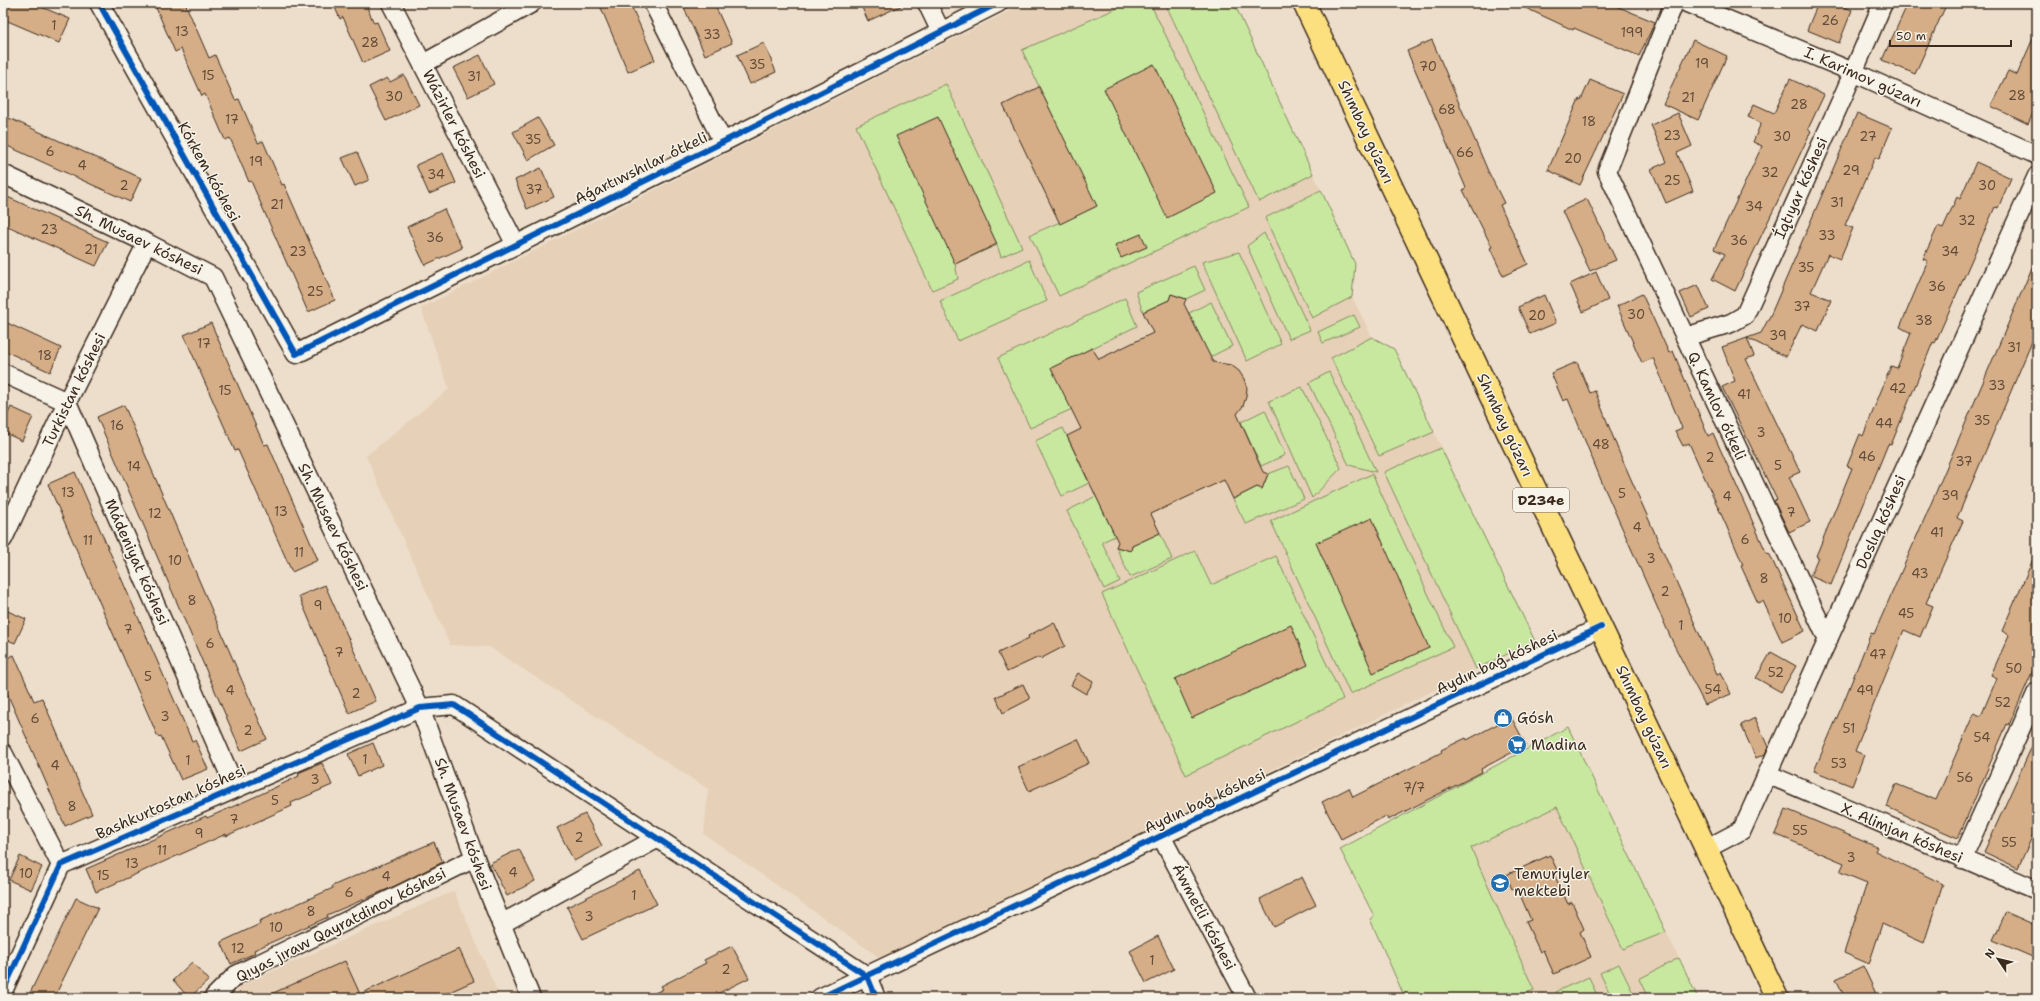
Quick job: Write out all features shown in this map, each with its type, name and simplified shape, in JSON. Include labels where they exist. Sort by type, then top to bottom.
[{"type":"main road","name":"Shımbay gúzarı","points":[[1304,3],[1777,998]]},
{"type":"street","name":"Kórkem kóshesi","points":[[99,3],[296,354]]},
{"type":"street","name":"Wázirler kóshesi","points":[[391,3],[516,244]]},
{"type":"street","points":[[423,64],[532,3]]},
{"type":"street","points":[[653,3],[723,142]]},
{"type":"street","points":[[927,3],[941,32]]},
{"type":"street","name":"Aǵartıwshılar ótkeli","points":[[296,354],[723,142],[998,3]]},
{"type":"street","name":"Q. Kamlov ótkeli","points":[[1674,3],[1607,171],[1828,640]]},
{"type":"street","name":"I. Karimov gúzarı","points":[[1687,3],[1853,72],[2037,155]]},
{"type":"street","name":"Íqtıyar kóshesi","points":[[1685,337],[1731,323],[1745,314],[1883,3]]},
{"type":"street","name":"Sh. Musaev kóshesi","points":[[3,174],[147,243],[213,277],[420,708],[500,924],[531,998]]},
{"type":"street","name":"Doslıq kóshesi","points":[[1706,849],[1742,830],[2037,176]]},
{"type":"street","name":"Turkistan kóshesi","points":[[3,539],[67,402],[147,243]]},
{"type":"street","points":[[3,374],[67,402]]},
{"type":"street","name":"Mádeniyat kóshesi","points":[[67,402],[235,787]]},
{"type":"street","name":"Aydın baǵ kóshesi","points":[[820,998],[1601,627]]},
{"type":"street","points":[[1962,859],[2037,692]]},
{"type":"street","name":"Bashkurtostan kóshesi","points":[[61,865],[235,787],[420,708],[454,705],[867,976]]},
{"type":"street","points":[[3,753],[61,865],[3,991]]},
{"type":"street","name":"X. Alimjan kóshesi","points":[[1767,774],[2037,890]]},
{"type":"street","name":"Áwmetli kóshesi","points":[[1161,836],[1247,998]]},
{"type":"street","points":[[500,924],[658,838]]},
{"type":"street","name":"Qıyas jıraw Qayratdinov kóshesi","points":[[213,998],[236,974],[475,858]]},
{"type":"street","points":[[867,976],[876,998]]},
{"type":"shaded area","points":[[1025,3],[1234,3],[1355,264],[1352,297],[1372,337],[1394,349],[1535,641],[883,960],[704,834],[708,789],[489,647],[450,645],[366,456],[449,389],[421,308]]},
{"type":"shaded area","name":"Temuriyler mektebi","points":[[1568,727],[1698,998],[1405,998],[1370,919],[1374,916],[1340,849]]},
{"type":"shaded area","points":[[454,891],[500,998],[231,998],[244,984]]},
{"type":"green space","points":[[1129,3],[1150,3],[1249,207],[1059,296],[1030,235],[1095,207],[1022,50]]},
{"type":"green space","points":[[1165,3],[1234,3],[1313,174],[1259,202]]},
{"type":"green space","points":[[946,84],[1022,247],[1001,257],[997,245],[955,264],[958,279],[932,290],[856,126]]},
{"type":"green space","points":[[1321,190],[1355,264],[1352,297],[1312,318],[1265,218]]},
{"type":"green space","points":[[1264,233],[1310,330],[1289,339],[1247,246]]},
{"type":"green space","points":[[1239,252],[1281,344],[1247,361],[1202,262]]},
{"type":"green space","points":[[1029,260],[1047,301],[958,341],[940,301]]},
{"type":"green space","points":[[1194,266],[1205,290],[1186,299],[1171,294],[1169,300],[1143,312],[1136,292]]},
{"type":"green space","points":[[1125,298],[1137,326],[1052,368],[1072,409],[1030,428],[998,358]]},
{"type":"green space","points":[[1211,302],[1232,346],[1210,357],[1189,313]]},
{"type":"green space","points":[[1354,315],[1360,327],[1323,343],[1318,332]]},
{"type":"green space","points":[[1372,337],[1394,349],[1434,432],[1379,456],[1331,358]]},
{"type":"green space","points":[[1329,372],[1376,472],[1349,465],[1309,383]]},
{"type":"green space","points":[[1302,387],[1341,468],[1312,498],[1269,401]]},
{"type":"green space","points":[[1265,410],[1285,455],[1261,466],[1241,422]]},
{"type":"green space","points":[[1063,428],[1089,483],[1062,496],[1035,441]]},
{"type":"green space","points":[[1441,448],[1535,641],[1476,669],[1384,472]]},
{"type":"green space","points":[[1289,466],[1304,499],[1246,524],[1233,499],[1257,487],[1262,489],[1268,474]]},
{"type":"green space","points":[[1372,474],[1453,647],[1350,694],[1271,521]]},
{"type":"green space","points":[[1096,496],[1115,536],[1102,542],[1120,581],[1104,589],[1067,511]]},
{"type":"green space","points":[[1160,533],[1172,559],[1130,577],[1116,547],[1131,551],[1132,546]]},
{"type":"green space","points":[[1195,551],[1211,585],[1276,556],[1343,699],[1186,775],[1102,594]]},
{"type":"green space","name":"Temuriyler mektebi","points":[[1568,727],[1666,932],[1623,949],[1557,807],[1471,848],[1534,990],[1512,998],[1405,998],[1370,919],[1374,916],[1340,849]]},
{"type":"green space","points":[[1679,958],[1698,998],[1648,998],[1639,979]]},
{"type":"green space","points":[[1619,964],[1634,995],[1627,998],[1612,998],[1600,973]]},
{"type":"green space","points":[[1589,977],[1598,998],[1553,998],[1557,991]]},
{"type":"building","points":[[8,3],[32,3],[70,19],[59,43],[3,19],[3,13]]},
{"type":"building","points":[[154,3],[185,3],[209,58],[215,55],[235,100],[239,99],[258,143],[263,141],[282,185],[284,184],[335,300],[308,312],[251,181],[249,182],[230,138],[225,140],[205,94],[202,96],[181,49],[175,52]]},
{"type":"building","points":[[333,3],[365,3],[374,23],[377,22],[390,51],[363,63],[343,17],[340,19]]},
{"type":"building","points":[[599,3],[630,3],[655,60],[628,72]]},
{"type":"building","points":[[682,3],[714,3],[732,43],[705,55]]},
{"type":"building","points":[[860,3],[907,3],[868,21]]},
{"type":"building","points":[[1515,3],[1609,3],[1655,22],[1639,56],[1574,28],[1573,30]]},
{"type":"building","points":[[1818,3],[1834,3],[1852,10],[1839,43],[1807,30]]},
{"type":"building","points":[[1908,3],[1947,3],[1915,74],[1882,60]]},
{"type":"building","points":[[2037,29],[2037,105],[2028,124],[1991,106],[2008,71],[2017,75]]},
{"type":"building","points":[[1432,40],[1488,171],[1504,203],[1500,205],[1528,264],[1503,276],[1490,248],[1492,247],[1463,190],[1466,188],[1407,51]]},
{"type":"building","points":[[1693,40],[1727,56],[1698,120],[1663,104]]},
{"type":"building","points":[[764,43],[776,72],[750,84],[737,55]]},
{"type":"building","points":[[480,55],[494,84],[468,97],[453,68]]},
{"type":"building","points":[[1154,64],[1217,193],[1167,218],[1104,89]]},
{"type":"building","points":[[404,75],[419,105],[386,121],[369,87],[387,78],[390,82]]},
{"type":"building","points":[[1790,79],[1824,95],[1808,129],[1811,131],[1735,291],[1712,279],[1725,254],[1714,249],[1762,146],[1753,142],[1761,123],[1748,117],[1754,104],[1774,113]]},
{"type":"building","points":[[1590,80],[1623,94],[1580,185],[1548,170],[1579,99],[1581,100]]},
{"type":"building","points":[[1039,87],[1097,206],[1060,224],[1003,105]]},
{"type":"building","points":[[1678,113],[1692,146],[1677,153],[1693,191],[1666,203],[1651,169],[1667,162],[1651,125]]},
{"type":"building","points":[[1857,113],[1892,128],[1879,159],[1875,157],[1845,225],[1853,228],[1840,259],[1828,254],[1811,292],[1831,300],[1818,331],[1802,324],[1786,357],[1747,338],[1761,333],[1771,314]]},
{"type":"building","points":[[938,117],[997,244],[955,264],[896,136]]},
{"type":"building","points":[[9,118],[141,178],[130,202],[3,144],[3,130]]},
{"type":"building","points":[[538,118],[554,145],[528,160],[513,132]]},
{"type":"building","points":[[357,152],[369,180],[355,186],[342,158]]},
{"type":"building","points":[[443,153],[456,183],[429,194],[416,165]]},
{"type":"building","points":[[1976,162],[2011,178],[1998,208],[1995,207],[1935,343],[1933,342],[1891,445],[1888,444],[1831,585],[1810,576],[1818,557],[1816,556],[1852,468],[1847,466],[1860,434],[1863,436],[1891,366],[1897,368],[1911,333],[1900,327],[1928,261],[1923,259],[1938,226],[1943,228],[1957,197],[1960,199]]},
{"type":"building","points":[[541,168],[554,197],[527,209],[515,180]]},
{"type":"building","points":[[3,195],[108,242],[96,266],[3,224]]},
{"type":"building","points":[[1587,199],[1616,260],[1590,271],[1562,211]]},
{"type":"building","points":[[444,209],[462,248],[425,265],[407,227]]},
{"type":"building","points":[[1141,234],[1147,247],[1121,258],[1115,245]]},
{"type":"building","points":[[2037,256],[2037,330],[1957,518],[1963,521],[1926,603],[1933,606],[1920,637],[1904,630],[1884,679],[1855,751],[1864,755],[1852,786],[1814,771],[1871,633],[1874,634]]},
{"type":"building","points":[[1596,272],[1608,300],[1583,312],[1570,284]]},
{"type":"building","points":[[1698,285],[1709,309],[1691,317],[1680,293]]},
{"type":"building","points":[[1171,294],[1186,299],[1184,304],[1213,362],[1231,365],[1239,371],[1244,379],[1247,388],[1246,397],[1243,406],[1237,414],[1263,472],[1268,474],[1262,489],[1257,487],[1233,499],[1224,480],[1151,514],[1160,533],[1132,546],[1131,551],[1116,547],[1118,542],[1067,436],[1081,429],[1051,368],[1092,348],[1099,359],[1153,333],[1143,312],[1169,300]]},
{"type":"building","points":[[1642,294],[1669,353],[1673,351],[1708,436],[1713,433],[1767,554],[1769,553],[1805,631],[1782,642],[1763,601],[1758,603],[1741,566],[1743,565],[1726,525],[1689,443],[1683,446],[1675,431],[1682,428],[1653,358],[1642,363],[1617,306]]},
{"type":"building","points":[[1544,295],[1556,323],[1530,334],[1518,307]]},
{"type":"building","points":[[3,321],[61,348],[50,372],[3,350]]},
{"type":"building","points":[[211,323],[264,445],[268,444],[318,560],[292,572],[238,450],[235,451],[184,335]]},
{"type":"building","points":[[1747,338],[1754,356],[1746,359],[1800,472],[1789,477],[1810,522],[1789,532],[1774,501],[1777,500],[1722,387],[1735,381],[1722,347]]},
{"type":"building","points":[[1577,362],[1590,393],[1595,391],[1619,452],[1717,674],[1721,672],[1731,694],[1705,705],[1674,645],[1603,485],[1568,399],[1563,401],[1551,373]]},
{"type":"building","points":[[124,405],[267,739],[241,751],[97,417]]},
{"type":"building","points":[[11,407],[33,417],[22,441],[3,432],[3,424]]},
{"type":"building","points":[[75,472],[192,741],[195,740],[208,769],[181,780],[161,736],[158,737],[48,484]]},
{"type":"building","points":[[1372,518],[1429,648],[1373,673],[1316,543]]},
{"type":"building","points":[[2037,550],[2037,661],[2009,725],[2007,724],[1958,838],[1887,807],[1896,784],[1936,800],[1974,713],[1981,716],[1997,678],[1991,675],[2009,635],[2002,631]]},
{"type":"building","points":[[325,585],[376,701],[349,713],[299,596]]},
{"type":"building","points":[[3,609],[26,619],[15,643],[3,638]]},
{"type":"building","points":[[1054,622],[1065,646],[1040,659],[1039,657],[1007,672],[998,653],[1029,638],[1028,636]]},
{"type":"building","points":[[1291,625],[1308,665],[1192,718],[1175,679]]},
{"type":"building","points":[[1771,652],[1796,666],[1781,692],[1756,678]]},
{"type":"building","points":[[14,655],[34,701],[42,698],[92,814],[65,826],[7,693],[3,695],[3,660]]},
{"type":"building","points":[[1078,673],[1093,682],[1086,694],[1071,685]]},
{"type":"building","points":[[1023,684],[1030,699],[1003,713],[996,697]]},
{"type":"building","points":[[1511,717],[1526,745],[1481,769],[1482,772],[1388,820],[1386,816],[1341,839],[1322,802],[1349,788],[1353,797],[1442,752],[1441,750],[1466,738],[1467,740]]},
{"type":"building","points":[[1755,718],[1768,747],[1765,754],[1756,758],[1741,725]]},
{"type":"building","points":[[2037,735],[2037,826],[2018,868],[1984,852]]},
{"type":"building","points":[[1078,739],[1089,763],[1029,791],[1018,767]]},
{"type":"building","points":[[373,743],[382,765],[358,776],[348,754]]},
{"type":"building","points":[[322,763],[332,785],[291,803],[292,806],[226,836],[226,834],[96,892],[86,869],[206,816],[207,818],[259,795],[299,776],[298,773]]},
{"type":"building","points":[[1786,809],[1877,847],[1875,851],[1943,884],[1924,943],[1882,924],[1869,964],[1844,953],[1867,883],[1840,872],[1844,863],[1775,834]]},
{"type":"building","points":[[585,814],[602,846],[574,861],[557,828]]},
{"type":"building","points":[[434,842],[443,862],[395,886],[327,915],[328,917],[254,950],[255,953],[231,964],[221,942],[260,924],[259,921],[333,888],[332,886]]},
{"type":"building","points":[[519,849],[535,881],[507,896],[490,863]]},
{"type":"building","points":[[1550,855],[1557,870],[1553,872],[1568,904],[1572,902],[1584,929],[1580,932],[1591,957],[1554,974],[1543,950],[1540,952],[1526,922],[1531,920],[1517,888],[1512,889],[1506,875]]},
{"type":"building","points":[[20,856],[42,867],[31,890],[9,880]]},
{"type":"building","points":[[640,871],[657,904],[583,939],[567,907]]},
{"type":"building","points":[[1302,877],[1316,905],[1274,927],[1260,899]]},
{"type":"building","points":[[76,898],[98,908],[54,998],[40,998],[30,993]]},
{"type":"building","points":[[2006,912],[2037,926],[2037,959],[1993,940]]},
{"type":"building","points":[[1158,936],[1174,969],[1146,983],[1130,951]]},
{"type":"building","points":[[732,946],[749,978],[709,998],[645,998],[663,989],[661,986],[706,963],[704,960]]},
{"type":"building","points":[[459,949],[474,981],[436,998],[262,998],[345,961],[360,994]]},
{"type":"building","points":[[192,962],[209,980],[189,998],[173,980]]},
{"type":"building","points":[[1863,966],[1878,998],[1845,998],[1836,979]]},
{"type":"cycle path","points":[[99,3],[296,354],[723,142],[998,3]]},
{"type":"cycle path","points":[[820,998],[1601,627]]},
{"type":"cycle path","points":[[3,991],[61,865],[420,708],[454,705],[867,976],[876,998]]},
{"type":"place","name":"Gósh","points":[[1503,718]]},
{"type":"place","name":"Madina","points":[[1517,745]]},
{"type":"place","name":"Temuriyler mektebi","points":[[1500,883]]}]
